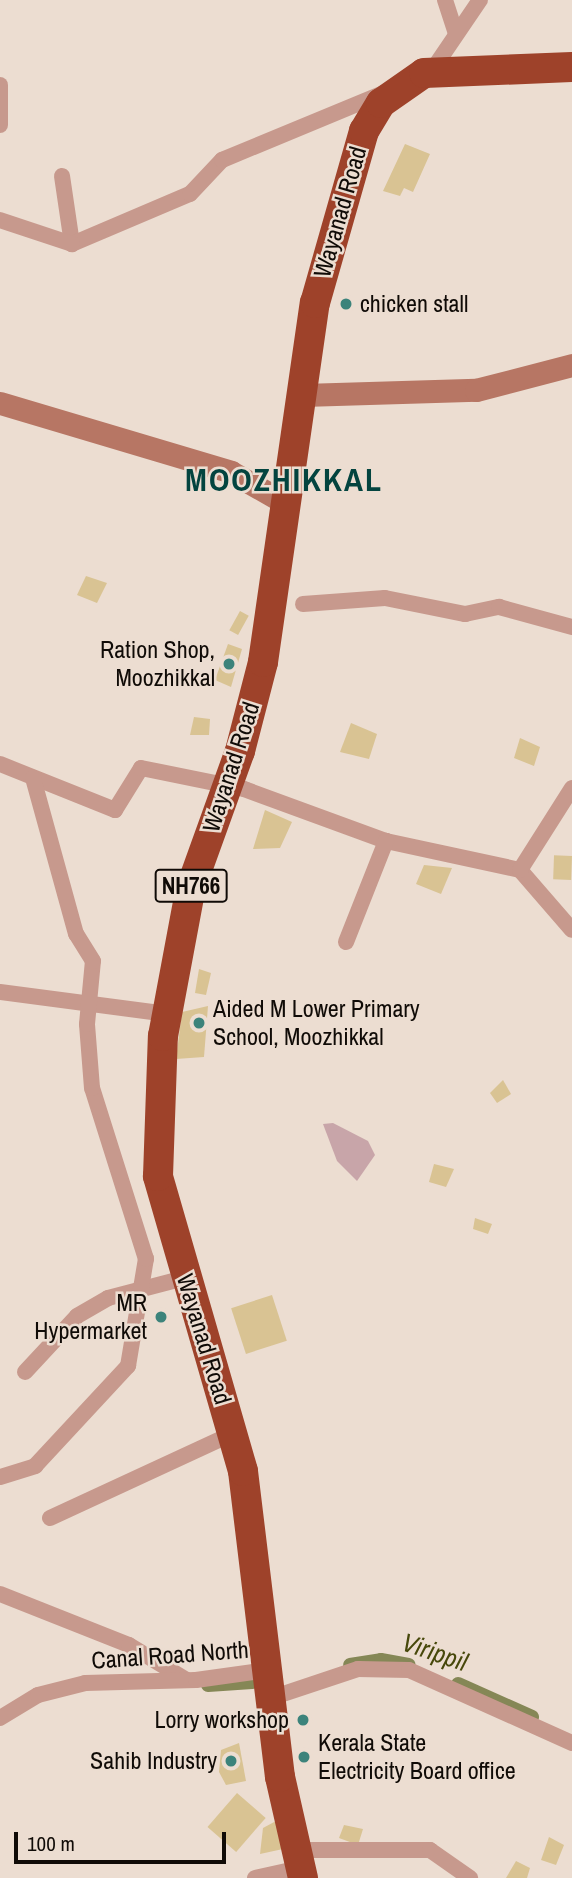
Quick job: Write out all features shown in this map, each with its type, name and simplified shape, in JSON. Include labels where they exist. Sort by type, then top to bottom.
[{"type":"highway","name":"Wayanad Road","points":[[299,1865],[269,1684],[254,1535],[232,1434],[185,1278],[158,1176],[156,1124],[166,1014],[191,887],[227,787],[262,662],[288,503],[315,303],[345,185],[364,131],[394,90],[431,72],[572,67]]},
{"type":"main road","points":[[303,395],[476,390],[572,365]]},
{"type":"main road","points":[[0,403],[231,472],[288,503]]},
{"type":"street","points":[[445,0],[455,31]]},
{"type":"street","points":[[431,72],[455,31],[480,0]]},
{"type":"street","points":[[0,85],[0,125]]},
{"type":"street","points":[[0,220],[72,244],[190,194],[222,160],[394,90]]},
{"type":"street","points":[[62,176],[72,244]]},
{"type":"street","points":[[303,604],[385,598],[465,614],[499,607],[572,627]]},
{"type":"street","points":[[0,764],[115,810],[141,768],[227,787],[386,841],[520,870],[572,930]]},
{"type":"street","points":[[0,1477],[35,1466],[128,1366],[146,1259],[92,1088],[89,1004],[93,961],[76,934],[33,778]]},
{"type":"street","points":[[520,870],[572,788]]},
{"type":"street","points":[[346,942],[386,841]]},
{"type":"street","points":[[0,992],[166,1014]]},
{"type":"street","points":[[25,1372],[77,1316],[141,1289],[185,1278]]},
{"type":"street","points":[[50,1518],[232,1434]]},
{"type":"street","points":[[0,1594],[129,1645],[187,1680]]},
{"type":"street","name":"Canal Road North","points":[[0,1718],[38,1695],[85,1683],[187,1680],[269,1684],[378,1666],[409,1670],[572,1743]]},
{"type":"street","points":[[255,1878],[299,1865],[430,1850],[470,1878]]},
{"type":"shaded area","points":[[333,1123],[368,1141],[375,1155],[357,1181],[337,1161],[323,1124]]},
{"type":"building","points":[[405,144],[430,154],[413,192],[404,188],[400,196],[383,191]]},
{"type":"building","points":[[86,576],[107,583],[97,603],[77,595]]},
{"type":"building","points":[[240,611],[249,616],[238,635],[229,630]]},
{"type":"building","name":"Ration Shop, Moozhikkal","points":[[228,644],[242,649],[231,687],[215,680]]},
{"type":"building","points":[[194,717],[210,719],[209,735],[190,735]]},
{"type":"building","points":[[351,723],[377,734],[369,759],[340,752]]},
{"type":"building","points":[[520,738],[540,747],[534,766],[514,758]]},
{"type":"building","points":[[265,810],[292,822],[280,848],[253,849]]},
{"type":"building","points":[[554,855],[572,856],[571,880],[553,879]]},
{"type":"building","points":[[424,865],[452,868],[441,894],[416,884]]},
{"type":"building","points":[[199,969],[211,973],[206,995],[195,993]]},
{"type":"building","points":[[208,1006],[204,1057],[176,1059],[182,1012]]},
{"type":"building","points":[[503,1080],[511,1094],[497,1103],[490,1093]]},
{"type":"building","points":[[434,1164],[454,1169],[446,1187],[429,1182]]},
{"type":"building","points":[[475,1218],[492,1224],[488,1234],[473,1229]]},
{"type":"building","points":[[272,1295],[287,1341],[246,1354],[231,1308]]},
{"type":"building","name":"Sahib Industry","points":[[239,1743],[246,1781],[226,1785],[219,1772],[221,1750]]},
{"type":"building","points":[[237,1793],[266,1818],[236,1852],[207,1827]]},
{"type":"building","points":[[276,1821],[283,1849],[260,1854],[263,1828]]},
{"type":"building","points":[[344,1825],[363,1829],[358,1845],[339,1838]]},
{"type":"building","points":[[549,1837],[564,1845],[556,1865],[541,1860]]},
{"type":"building","points":[[516,1861],[530,1868],[527,1878],[506,1878]]},
{"type":"waterway","name":"Virippil","points":[[350,1665],[381,1660],[409,1665]]},
{"type":"waterway","points":[[208,1685],[252,1682]]},
{"type":"waterway","name":"Virippil","points":[[458,1684],[532,1717]]},
{"type":"place","name":"chicken stall","points":[[346,304]]},
{"type":"place","name":"Ration Shop, Moozhikkal","points":[[229,664]]},
{"type":"place","name":"Aided M Lower Primary School, Moozhikkal","points":[[199,1023]]},
{"type":"place","name":"MR Hypermarket","points":[[161,1317]]},
{"type":"place","name":"Lorry workshop","points":[[303,1720]]},
{"type":"place","name":"Kerala State Electricity Board office","points":[[304,1757]]},
{"type":"place","name":"Sahib Industry","points":[[231,1761]]},
{"type":"district","name":"MOOZHIKKAL","points":[[284,480]]}]
